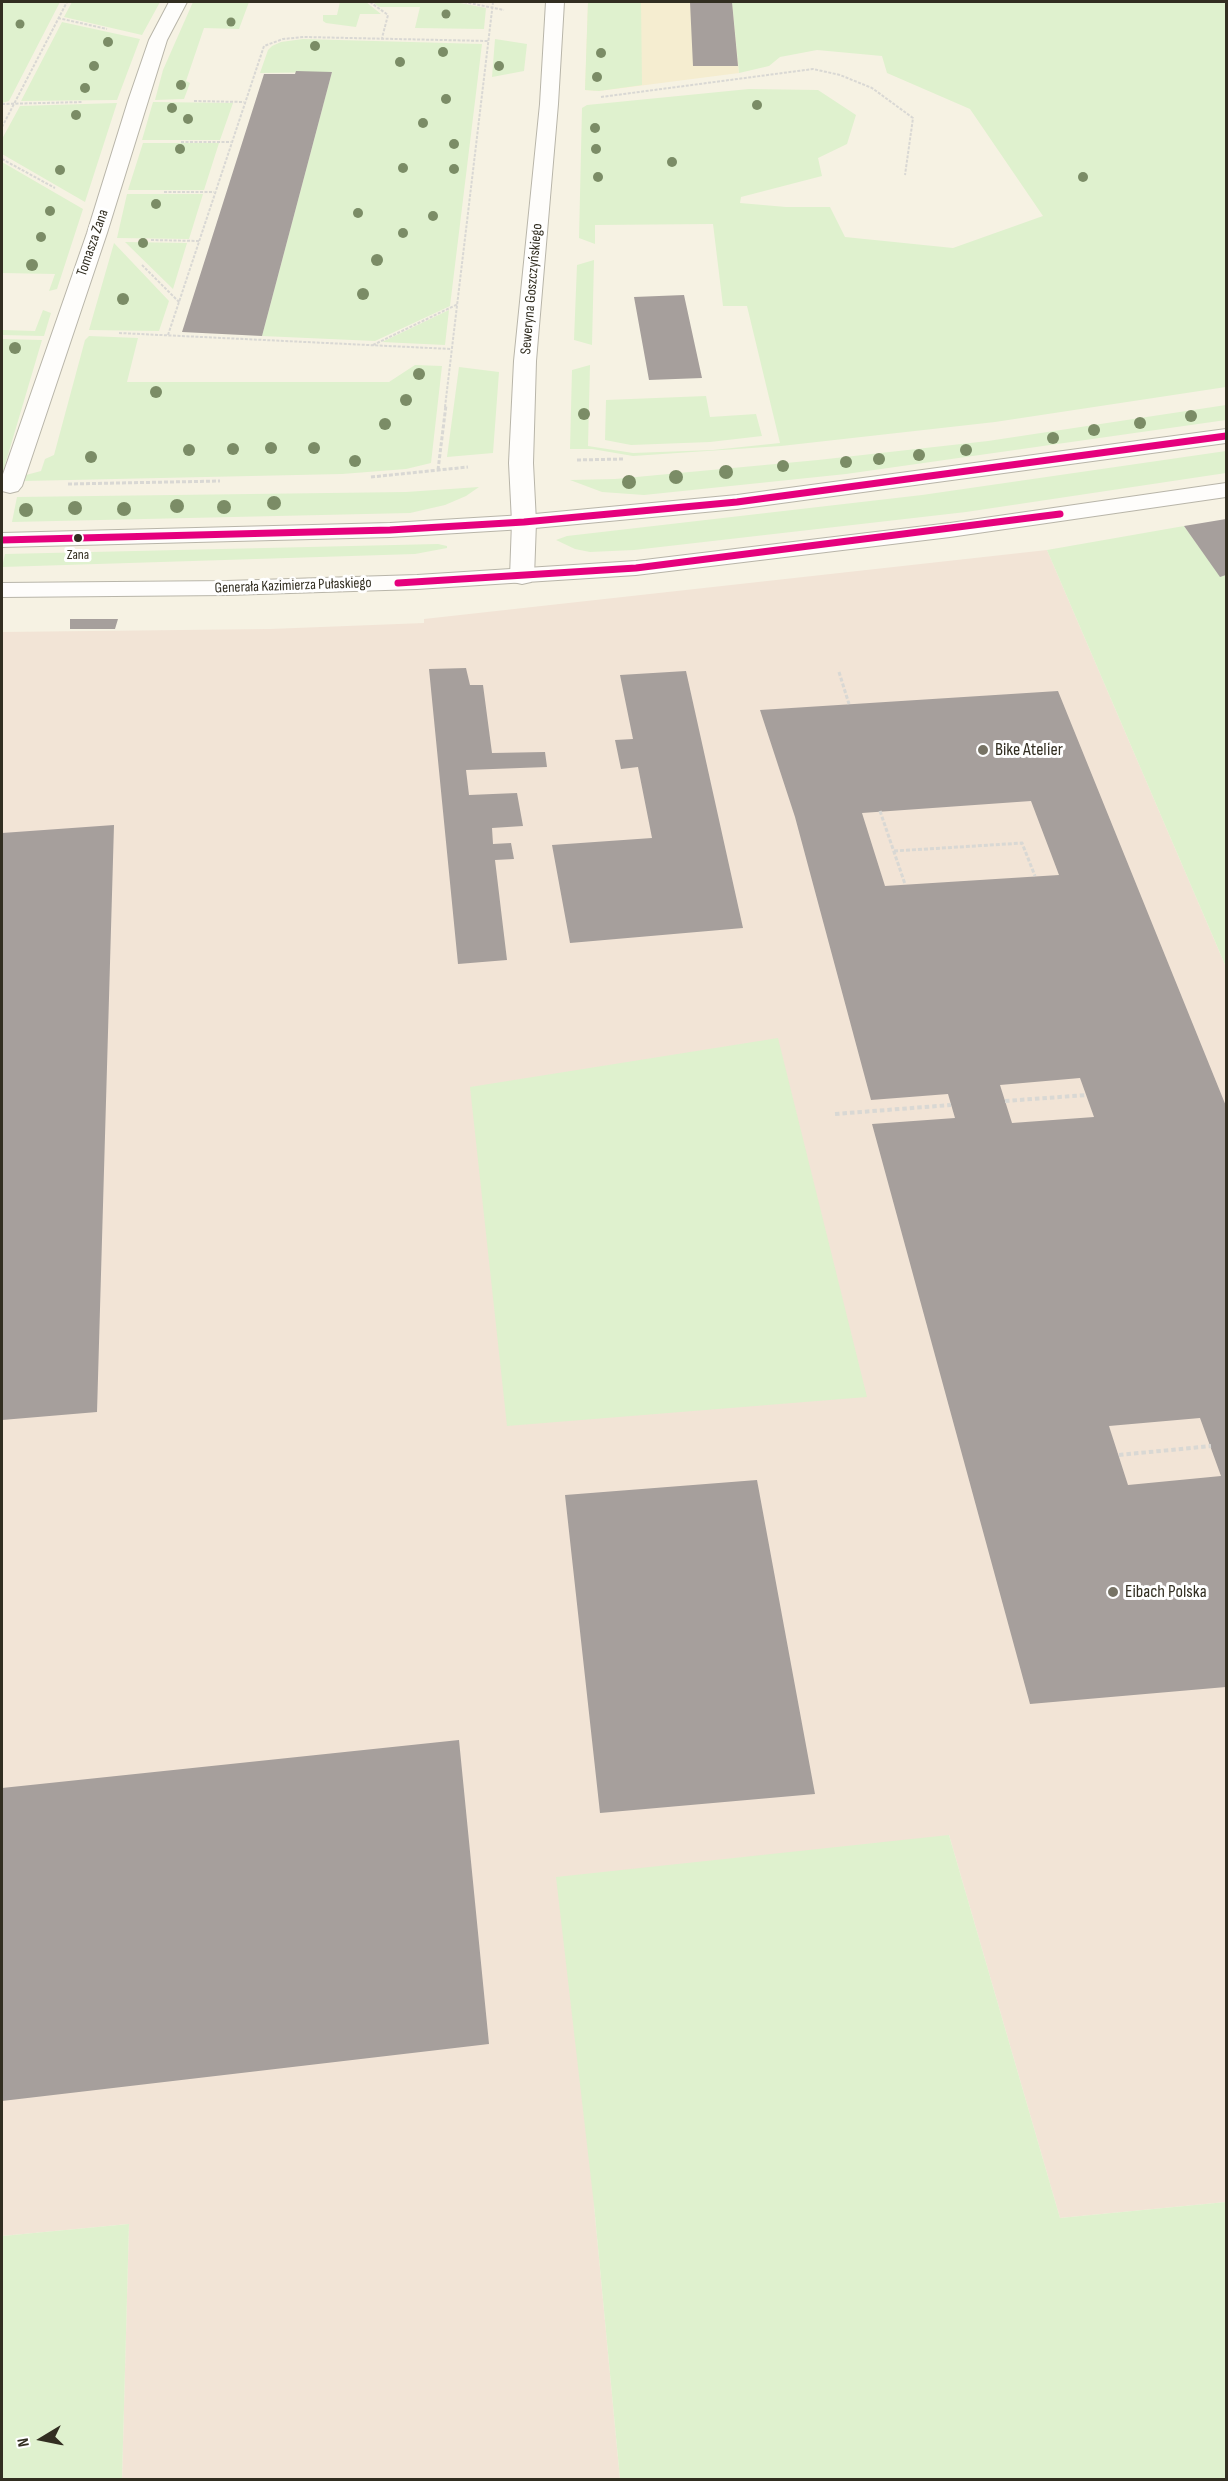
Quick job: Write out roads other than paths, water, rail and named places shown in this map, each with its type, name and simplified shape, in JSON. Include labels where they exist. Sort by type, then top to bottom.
[{"type":"street","name":"Tomasza Zana","points":[[10,486],[103,215],[158,40],[178,2]]},
{"type":"street","name":"Seweryna Goszczyńskiego","points":[[522,577],[524,522],[521,463],[525,362],[549,104],[555,2]]},
{"type":"street","points":[[2,540],[390,530],[524,522],[738,501],[897,482],[1227,436]]},
{"type":"street","name":"Generała Kazimierza Pułaskiego","points":[[2,590],[304,586],[522,577],[636,568],[950,530],[1227,490]]},
{"type":"place","name":"Zana","points":[[78,538]]},
{"type":"place","name":"Bike Atelier","points":[[983,750]]},
{"type":"place","name":"Eibach Polska","points":[[1113,1592]]}]
